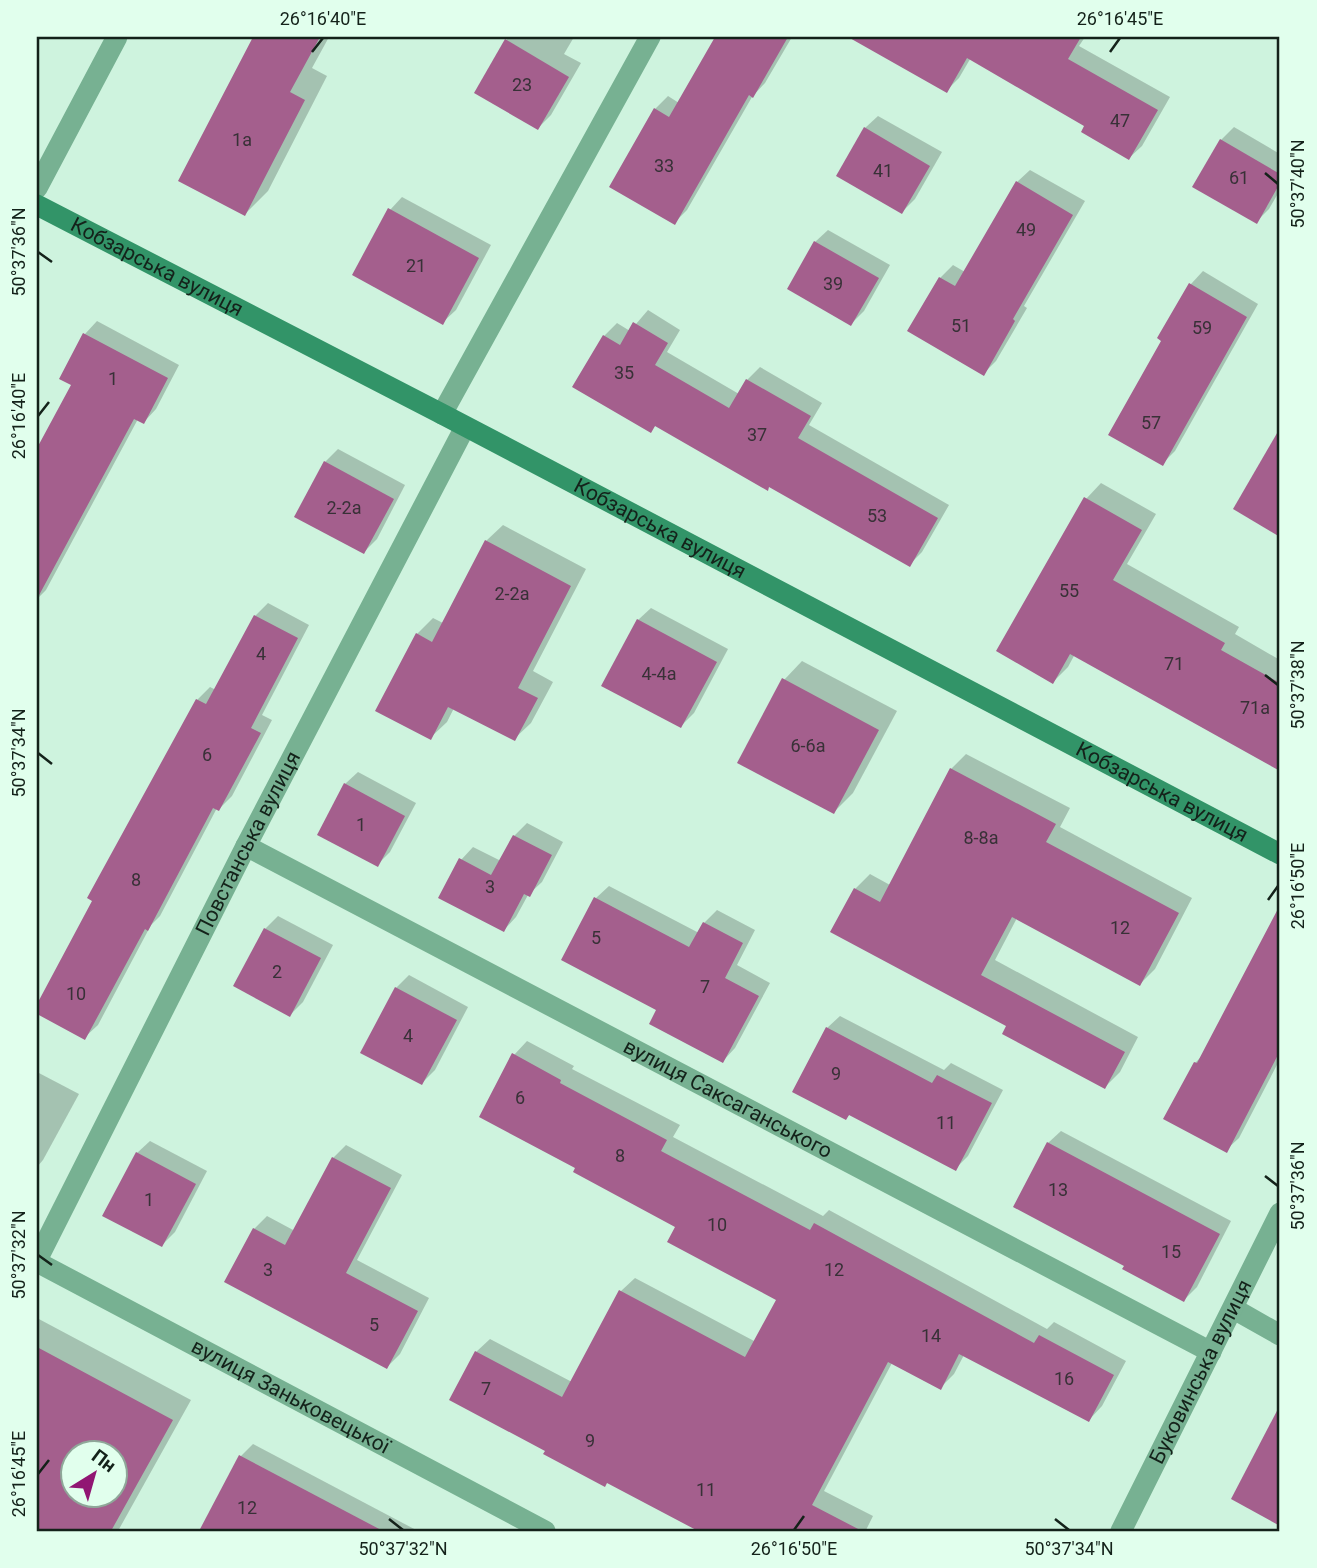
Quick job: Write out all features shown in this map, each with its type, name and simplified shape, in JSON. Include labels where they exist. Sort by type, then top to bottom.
[{"type":"street","points":[[37,188],[117,37]]},
{"type":"street","points":[[442,414],[650,37]]},
{"type":"street","name":"Кобзарська вулиця","points":[[37,205],[442,414],[1280,854]]},
{"type":"street","name":"Повстанська вулиця","points":[[37,1261],[246,846],[465,427]]},
{"type":"street","name":"вулиця Саксаганського","points":[[246,846],[1211,1352]]},
{"type":"street","name":"Буковинська вулиця","points":[[1121,1531],[1280,1213]]},
{"type":"street","name":"вулиця Заньковецької","points":[[37,1261],[545,1531]]},
{"type":"street","points":[[1234,1309],[1280,1335]]},
{"type":"building","points":[[253,37],[320,37],[290,92],[305,100],[245,216],[178,181]]},
{"type":"building","points":[[715,37],[788,37],[753,98],[749,95],[675,225],[609,187],[654,108],[669,117]]},
{"type":"building","points":[[848,37],[1081,37],[1068,59],[1158,110],[1129,160],[1081,132],[1084,126],[967,58],[947,93]]},
{"type":"building","points":[[505,39],[569,77],[538,130],[474,93]]},
{"type":"building","points":[[864,127],[930,166],[902,214],[836,176]]},
{"type":"building","points":[[1220,139],[1280,174],[1280,183],[1257,224],[1192,187]]},
{"type":"building","points":[[1016,181],[1073,215],[1013,319],[1015,321],[984,376],[907,331],[939,277],[955,286]]},
{"type":"building","points":[[388,208],[479,258],[443,325],[352,275]]},
{"type":"building","points":[[814,241],[879,278],[851,326],[787,289]]},
{"type":"building","points":[[1189,283],[1247,317],[1163,466],[1108,435],[1161,341],[1157,338]]},
{"type":"building","points":[[633,322],[668,343],[655,365],[729,408],[746,379],[811,416],[798,438],[938,518],[910,567],[769,487],[768,491],[655,426],[651,433],[572,387],[603,335],[620,345]]},
{"type":"building","points":[[83,333],[168,378],[144,424],[134,419],[37,599],[37,448],[71,385],[59,379]]},
{"type":"building","points":[[1280,428],[1280,537],[1233,509]]},
{"type":"building","points":[[324,461],[394,499],[364,554],[294,517]]},
{"type":"building","points":[[1084,497],[1142,530],[1113,580],[1225,643],[1221,650],[1280,683],[1280,771],[1070,654],[1053,684],[996,651]]},
{"type":"building","points":[[485,540],[571,586],[518,688],[538,698],[515,741],[448,707],[431,740],[375,711],[416,633],[432,642]]},
{"type":"building","points":[[254,615],[298,638],[251,728],[261,733],[219,811],[213,808],[148,931],[145,929],[85,1040],[37,1014],[37,1004],[92,901],[87,898],[196,699],[206,704]]},
{"type":"building","points":[[637,619],[717,662],[681,728],[601,686]]},
{"type":"building","points":[[782,678],[879,730],[834,814],[737,763]]},
{"type":"building","points":[[950,768],[1056,824],[1046,842],[1179,913],[1140,986],[1012,917],[981,975],[1125,1052],[1105,1089],[1002,1034],[1006,1026],[830,932],[854,888],[880,902]]},
{"type":"building","points":[[344,783],[405,816],[378,867],[317,835]]},
{"type":"building","points":[[513,835],[552,855],[530,897],[524,894],[504,932],[438,898],[459,858],[491,875]]},
{"type":"building","points":[[594,897],[689,947],[703,922],[743,943],[725,978],[759,996],[723,1063],[649,1024],[656,1010],[561,960]]},
{"type":"building","points":[[1280,905],[1280,1051],[1227,1153],[1163,1119],[1194,1062],[1197,1063]]},
{"type":"building","points":[[264,928],[321,958],[290,1017],[233,986]]},
{"type":"building","points":[[395,987],[457,1020],[422,1085],[360,1053]]},
{"type":"building","points":[[826,1027],[932,1083],[937,1075],[992,1103],[956,1171],[849,1115],[846,1120],[792,1092]]},
{"type":"building","points":[[512,1053],[561,1080],[560,1083],[667,1140],[661,1151],[810,1230],[814,1223],[1034,1343],[1039,1335],[1114,1375],[1089,1422],[959,1354],[941,1390],[888,1362],[812,1505],[862,1531],[698,1531],[607,1483],[605,1487],[543,1454],[545,1451],[449,1400],[475,1351],[562,1397],[619,1290],[745,1357],[776,1300],[667,1242],[675,1227],[573,1172],[575,1168],[479,1117]]},
{"type":"building","points":[[1047,1142],[1220,1234],[1184,1302],[1122,1269],[1124,1266],[1013,1207]]},
{"type":"building","points":[[136,1152],[196,1184],[162,1247],[102,1216]]},
{"type":"building","points":[[332,1157],[391,1188],[346,1273],[418,1311],[387,1369],[224,1282],[253,1228],[285,1245]]},
{"type":"building","points":[[37,1347],[173,1420],[130,1497],[130,1438],[60,1438],[60,1508],[124,1508],[111,1531],[37,1531]]},
{"type":"building","points":[[1280,1405],[1280,1526],[1231,1499]]},
{"type":"building","points":[[239,1455],[383,1531],[199,1531]]}]
